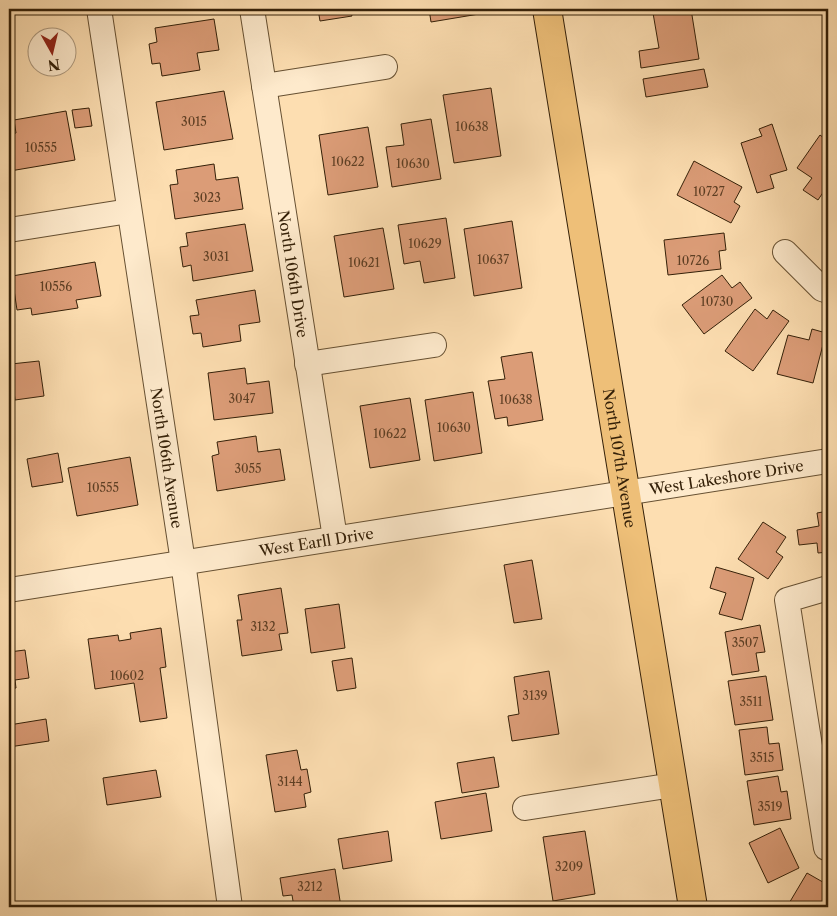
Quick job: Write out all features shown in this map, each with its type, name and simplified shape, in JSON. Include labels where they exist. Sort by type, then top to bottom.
[{"type":"main road","name":"North 107th Avenue","points":[[547,9],[693,907]]},
{"type":"street","name":"North 106th Avenue","points":[[99,9],[183,562],[230,907]]},
{"type":"street","name":"North 106th Drive","points":[[252,9],[335,538]]},
{"type":"street","points":[[264,86],[386,68]]},
{"type":"street","points":[[9,230],[129,211]]},
{"type":"street","points":[[785,252],[822,289],[828,291]]},
{"type":"street","points":[[307,364],[434,345]]},
{"type":"street","name":"West Lakeshore Drive","points":[[625,492],[828,461]]},
{"type":"street","name":"West Earll Drive","points":[[9,590],[625,492]]},
{"type":"street","points":[[827,848],[787,600],[828,588]]},
{"type":"street","points":[[525,808],[673,785]]},
{"type":"building","points":[[151,9],[181,9],[151,13]]},
{"type":"building","points":[[318,9],[350,9],[352,16],[320,21]]},
{"type":"building","points":[[429,9],[478,9],[479,14],[431,22]]},
{"type":"building","points":[[691,9],[699,59],[641,68],[639,51],[659,48],[653,13]]},
{"type":"building","points":[[214,19],[219,50],[197,53],[200,70],[162,76],[160,63],[152,64],[149,44],[157,42],[155,28]]},
{"type":"building","points":[[704,69],[708,87],[646,97],[643,79]]},
{"type":"building","points":[[491,88],[501,156],[454,163],[443,95]]},
{"type":"building","points":[[224,91],[233,139],[164,150],[156,102]]},
{"type":"building","points":[[89,108],[92,126],[75,128],[72,110]]},
{"type":"building","points":[[66,111],[75,160],[10,171],[9,134],[16,133],[14,120]]},
{"type":"building","points":[[431,119],[441,179],[392,187],[386,147],[404,145],[401,124]]},
{"type":"building","points":[[772,124],[787,170],[770,175],[774,188],[757,193],[741,143],[762,136],[759,129]]},
{"type":"building","points":[[368,127],[378,187],[328,195],[319,135]]},
{"type":"building","points":[[820,135],[828,141],[828,185],[818,200],[803,190],[812,178],[797,168]]},
{"type":"building","points":[[694,161],[742,187],[734,202],[740,206],[731,223],[677,195]]},
{"type":"building","points":[[214,164],[216,180],[238,177],[243,209],[175,219],[170,185],[178,184],[176,170]]},
{"type":"building","points":[[446,218],[455,278],[424,283],[420,261],[404,264],[398,225]]},
{"type":"building","points":[[512,221],[522,288],[474,296],[464,229]]},
{"type":"building","points":[[245,224],[253,271],[193,281],[191,265],[183,267],[180,247],[188,246],[186,233]]},
{"type":"building","points":[[383,228],[394,289],[344,297],[334,236]]},
{"type":"building","points":[[724,233],[726,250],[719,251],[721,269],[668,275],[664,240]]},
{"type":"building","points":[[95,262],[101,296],[76,300],[78,308],[32,315],[31,308],[17,310],[12,276]]},
{"type":"building","points":[[722,275],[732,288],[740,282],[752,298],[704,334],[682,305]]},
{"type":"building","points":[[255,290],[260,322],[239,325],[241,341],[203,347],[201,333],[193,334],[190,316],[199,315],[196,300]]},
{"type":"building","points":[[755,309],[767,319],[773,310],[789,321],[753,371],[725,351]]},
{"type":"building","points":[[812,329],[826,333],[813,383],[777,374],[788,335],[809,340]]},
{"type":"building","points":[[532,352],[543,420],[508,426],[507,417],[495,419],[488,381],[505,379],[501,357]]},
{"type":"building","points":[[39,361],[44,396],[15,400],[11,364]]},
{"type":"building","points":[[245,368],[247,384],[269,381],[273,413],[214,420],[208,373]]},
{"type":"building","points":[[473,392],[482,453],[434,461],[425,400]]},
{"type":"building","points":[[410,398],[420,460],[370,468],[360,406]]},
{"type":"building","points":[[256,436],[258,452],[280,449],[285,480],[217,491],[212,456],[219,454],[217,442]]},
{"type":"building","points":[[58,453],[63,482],[32,487],[27,459]]},
{"type":"building","points":[[130,457],[138,505],[77,516],[68,468]]},
{"type":"building","points":[[828,511],[828,552],[818,553],[817,543],[799,545],[797,530],[819,526],[817,513]]},
{"type":"building","points":[[763,522],[786,537],[776,552],[783,557],[768,579],[738,559]]},
{"type":"building","points":[[532,560],[542,619],[514,623],[504,565]]},
{"type":"building","points":[[716,567],[754,578],[742,620],[719,614],[726,593],[710,588]]},
{"type":"building","points":[[281,588],[288,633],[279,634],[282,650],[242,656],[237,620],[242,620],[238,595]]},
{"type":"building","points":[[339,604],[345,648],[311,653],[305,609]]},
{"type":"building","points":[[760,625],[765,652],[756,653],[759,671],[732,675],[725,632]]},
{"type":"building","points":[[161,628],[166,667],[160,668],[167,718],[140,722],[134,683],[95,689],[88,639],[118,635],[119,641],[131,639],[130,633]]},
{"type":"building","points":[[25,650],[29,678],[15,680],[16,688],[9,689],[9,652]]},
{"type":"building","points":[[352,658],[356,688],[337,691],[332,661]]},
{"type":"building","points":[[549,671],[559,734],[512,741],[508,716],[519,714],[514,677]]},
{"type":"building","points":[[766,676],[773,720],[735,725],[728,681]]},
{"type":"building","points":[[46,719],[49,741],[9,747],[9,725]]},
{"type":"building","points":[[767,727],[769,744],[779,743],[783,770],[745,775],[739,730]]},
{"type":"building","points":[[297,750],[301,770],[307,769],[311,792],[304,794],[306,807],[275,812],[266,755]]},
{"type":"building","points":[[494,757],[499,787],[462,793],[457,763]]},
{"type":"building","points":[[156,770],[161,797],[107,805],[103,778]]},
{"type":"building","points":[[778,776],[781,792],[787,791],[791,819],[754,825],[747,781]]},
{"type":"building","points":[[486,793],[492,831],[441,839],[435,802]]},
{"type":"building","points":[[780,828],[799,868],[768,883],[749,843]]},
{"type":"building","points":[[388,831],[392,861],[343,869],[338,839]]},
{"type":"building","points":[[585,831],[595,894],[553,901],[543,837]]},
{"type":"building","points":[[335,869],[341,907],[294,907],[292,895],[283,896],[280,878]]},
{"type":"building","points":[[807,873],[828,885],[828,907],[792,907],[788,905]]}]
